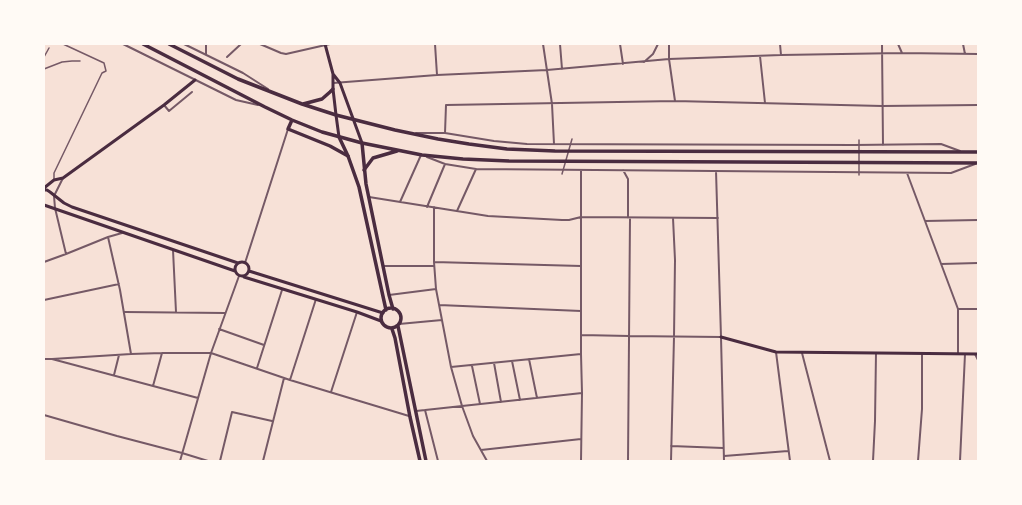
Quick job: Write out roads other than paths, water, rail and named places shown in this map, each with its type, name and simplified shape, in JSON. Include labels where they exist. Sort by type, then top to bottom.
[{"type":"main road","points":[[143,44],[265,107],[322,132],[362,143],[422,155],[509,161],[978,163]]},
{"type":"main road","points":[[169,44],[238,79],[302,104],[354,120],[438,140],[507,149],[531,150],[978,152]]},
{"type":"main road","points":[[44,205],[235,271],[239,276],[357,312],[381,321],[385,327],[392,328],[398,325],[401,321],[400,315],[393,309],[389,295],[368,197],[362,143],[340,83],[334,74],[325,45]]},
{"type":"main road","points":[[334,74],[333,89],[339,137],[348,156],[359,187],[384,312],[381,321]]},
{"type":"main road","points":[[195,80],[164,105],[63,178],[54,180],[44,187],[54,196],[72,207],[238,263],[245,263],[249,266],[249,271],[244,277]]},
{"type":"main road","points":[[302,104],[322,99],[333,89]]},
{"type":"main road","points":[[292,120],[288,129],[330,146],[348,156]]},
{"type":"main road","points":[[364,170],[373,158],[399,150]]},
{"type":"main road","points":[[235,271],[235,266],[238,263]]},
{"type":"main road","points":[[249,271],[384,312],[393,309]]},
{"type":"main road","points":[[398,325],[426,461]]},
{"type":"main road","points":[[392,328],[420,461]]},
{"type":"main road","points":[[721,337],[776,352],[977,354]]},
{"type":"street","points":[[54,180],[54,173],[102,73],[106,71],[104,63],[63,44]]},
{"type":"street","points":[[123,44],[236,100],[265,107]]},
{"type":"street","points":[[184,44],[243,73],[276,94]]},
{"type":"street","points":[[206,44],[206,55]]},
{"type":"street","points":[[227,57],[241,44]]},
{"type":"street","points":[[260,44],[286,54],[330,44]]},
{"type":"street","points":[[435,44],[437,75]]},
{"type":"street","points":[[543,44],[552,104],[554,144]]},
{"type":"street","points":[[560,44],[562,69]]},
{"type":"street","points":[[620,44],[623,64]]},
{"type":"street","points":[[644,62],[653,54],[658,44]]},
{"type":"street","points":[[669,44],[669,59],[675,101]]},
{"type":"street","points":[[780,44],[781,55]]},
{"type":"street","points":[[882,44],[883,145]]},
{"type":"street","points":[[898,44],[902,53]]},
{"type":"street","points":[[963,44],[964,54]]},
{"type":"street","points":[[44,57],[49,48]]},
{"type":"street","points":[[333,84],[437,75],[562,69],[669,59],[902,53],[978,54]]},
{"type":"street","points":[[760,56],[765,103]]},
{"type":"street","points":[[44,69],[62,62],[80,61]]},
{"type":"street","points":[[164,105],[169,111],[192,92]]},
{"type":"street","points":[[444,133],[446,105],[675,101],[882,106],[978,105]]},
{"type":"street","points":[[245,263],[288,129]]},
{"type":"street","points":[[410,133],[444,133],[507,142],[554,144],[941,144],[965,152]]},
{"type":"street","points":[[562,174],[572,139]]},
{"type":"street","points":[[859,140],[859,175]]},
{"type":"street","points":[[400,202],[422,155],[445,164],[476,169],[951,173],[978,163]]},
{"type":"street","points":[[427,206],[445,164]]},
{"type":"street","points":[[457,211],[476,169]]},
{"type":"street","points":[[581,170],[581,461]]},
{"type":"street","points":[[623,170],[628,179],[629,218],[628,461]]},
{"type":"street","points":[[716,171],[724,461]]},
{"type":"street","points":[[907,173],[958,309],[958,354]]},
{"type":"street","points":[[63,178],[54,196],[55,208],[66,254]]},
{"type":"street","points":[[368,197],[488,216],[562,220],[581,217],[718,218]]},
{"type":"street","points":[[434,208],[434,266],[436,289],[451,367],[462,406],[473,436],[486,461]]},
{"type":"street","points":[[671,461],[675,260],[674,218]]},
{"type":"street","points":[[925,221],[978,220]]},
{"type":"street","points":[[44,262],[123,232]]},
{"type":"street","points":[[108,237],[119,284],[130,354]]},
{"type":"street","points":[[173,250],[176,312]]},
{"type":"street","points":[[434,262],[581,266]]},
{"type":"street","points":[[941,264],[978,263]]},
{"type":"street","points":[[383,266],[434,266]]},
{"type":"street","points":[[180,461],[211,353],[239,276]]},
{"type":"street","points":[[44,300],[119,284]]},
{"type":"street","points":[[257,368],[283,289]]},
{"type":"street","points":[[389,295],[436,289]]},
{"type":"street","points":[[290,380],[316,299]]},
{"type":"street","points":[[439,305],[581,311]]},
{"type":"street","points":[[958,309],[978,309]]},
{"type":"street","points":[[124,312],[225,313]]},
{"type":"street","points":[[331,392],[357,312]]},
{"type":"street","points":[[398,325],[442,320]]},
{"type":"street","points":[[219,329],[264,345]]},
{"type":"street","points":[[581,335],[721,337]]},
{"type":"street","points":[[776,352],[790,461]]},
{"type":"street","points":[[153,386],[162,353]]},
{"type":"street","points":[[44,359],[130,354],[211,353],[290,380],[410,417]]},
{"type":"street","points":[[802,353],[830,461]]},
{"type":"street","points":[[873,461],[876,353]]},
{"type":"street","points":[[451,367],[581,354]]},
{"type":"street","points":[[918,461],[922,409],[922,354]]},
{"type":"street","points":[[960,461],[965,354]]},
{"type":"street","points":[[977,354],[978,360]]},
{"type":"street","points":[[114,375],[118,355]]},
{"type":"street","points":[[52,359],[198,398]]},
{"type":"street","points":[[529,359],[537,398]]},
{"type":"street","points":[[512,361],[520,400]]},
{"type":"street","points":[[494,363],[501,402]]},
{"type":"street","points":[[472,366],[480,404]]},
{"type":"street","points":[[263,461],[284,378]]},
{"type":"street","points":[[415,411],[582,393]]},
{"type":"street","points":[[425,410],[438,461]]},
{"type":"street","points":[[220,461],[232,412],[272,421]]},
{"type":"street","points":[[44,415],[208,461]]},
{"type":"street","points":[[481,450],[581,439]]},
{"type":"street","points":[[671,446],[723,448]]},
{"type":"street","points":[[723,456],[788,451]]}]
